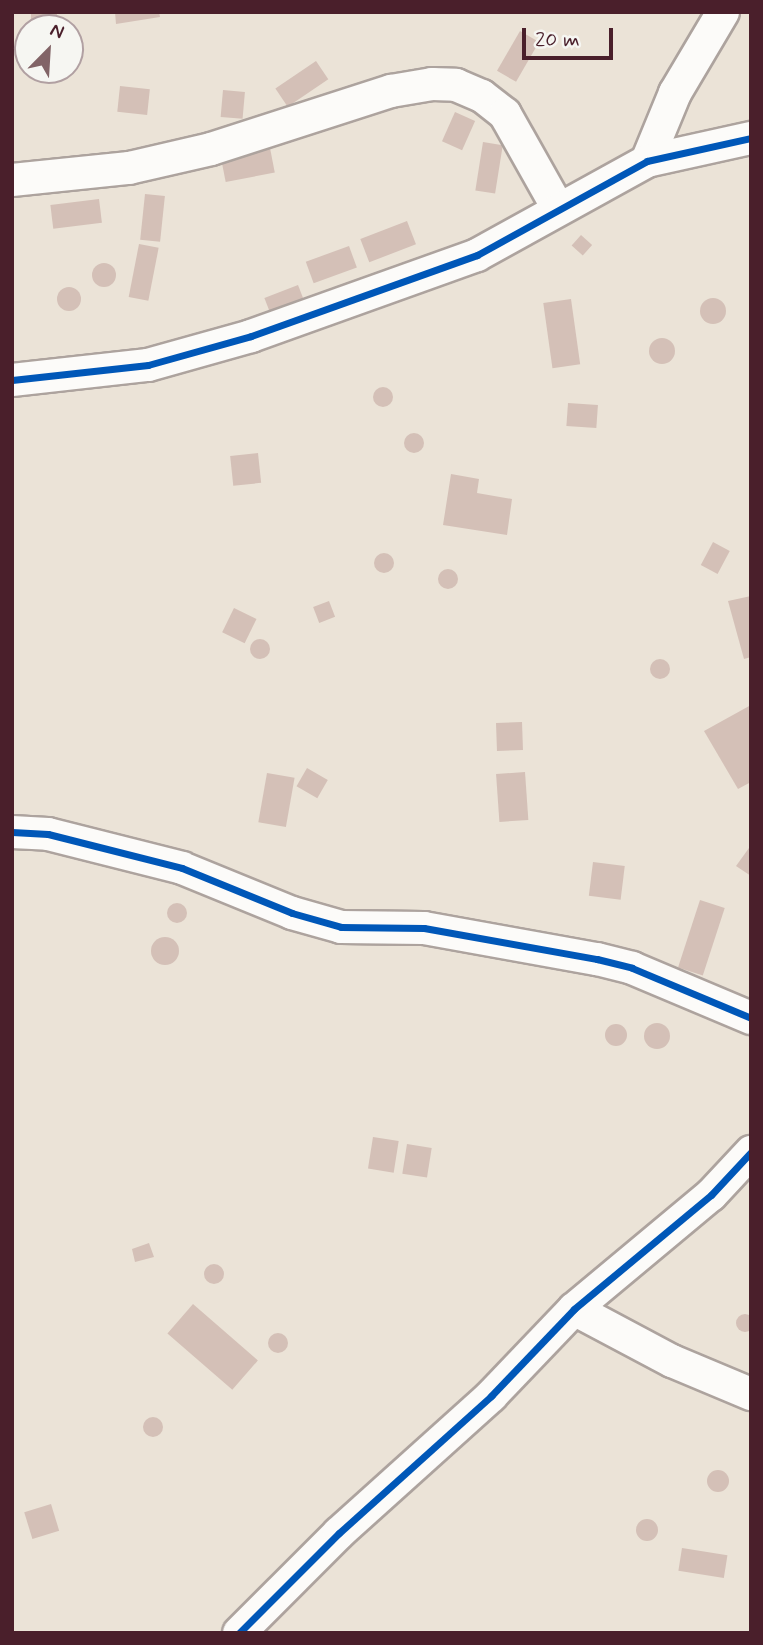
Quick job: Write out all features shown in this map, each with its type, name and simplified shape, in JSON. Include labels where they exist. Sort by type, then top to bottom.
[{"type":"street","points":[[648,161],[675,93],[723,12]]},
{"type":"street","points":[[12,180],[129,168],[211,149],[391,91],[432,84],[457,85],[482,96],[505,114],[558,208]]},
{"type":"street","points":[[12,380],[148,365],[251,336],[477,255],[558,208],[648,161],[751,138]]},
{"type":"street","points":[[12,832],[48,834],[182,868],[292,913],[341,927],[424,928],[597,959],[632,968],[751,1018]]},
{"type":"street","points":[[239,1633],[339,1533],[491,1396],[574,1309],[711,1195],[751,1152]]},
{"type":"street","points":[[574,1309],[672,1361],[751,1394]]},
{"type":"building","points":[[31,12],[57,12],[57,14]]},
{"type":"building","points":[[115,12],[159,12],[160,17],[116,24]]},
{"type":"building","points":[[520,31],[539,42],[516,82],[497,71]]},
{"type":"building","points":[[316,61],[328,79],[288,107],[275,88]]},
{"type":"building","points":[[120,86],[150,89],[147,115],[117,112]]},
{"type":"building","points":[[223,90],[245,92],[243,119],[221,117]]},
{"type":"building","points":[[455,112],[475,121],[462,150],[442,141]]},
{"type":"building","points":[[483,142],[503,145],[495,194],[475,190]]},
{"type":"building","points":[[270,148],[275,173],[226,182],[221,158]]},
{"type":"building","points":[[145,194],[165,196],[160,242],[140,240]]},
{"type":"building","points":[[99,199],[102,223],[53,229],[50,205]]},
{"type":"building","points":[[407,221],[416,244],[369,262],[360,239]]},
{"type":"building","points":[[581,235],[592,245],[583,255],[572,245]]},
{"type":"building","points":[[139,244],[159,248],[148,301],[129,297]]},
{"type":"building","points":[[349,246],[357,268],[314,283],[306,262]]},
{"type":"building","points":[[104,263],[113,266],[116,275],[113,284],[104,287],[95,284],[92,275],[95,266]]},
{"type":"building","points":[[298,285],[304,301],[270,314],[264,298]]},
{"type":"building","points":[[69,287],[78,290],[81,299],[78,308],[69,311],[60,308],[57,299],[60,290]]},
{"type":"building","points":[[713,298],[722,302],[726,311],[722,320],[713,324],[704,320],[700,311],[704,302]]},
{"type":"building","points":[[571,299],[580,364],[552,368],[543,303]]},
{"type":"building","points":[[662,338],[671,342],[675,351],[671,360],[662,364],[653,360],[649,351],[653,342]]},
{"type":"building","points":[[383,387],[390,390],[393,397],[390,404],[383,407],[376,404],[373,397],[376,390]]},
{"type":"building","points":[[568,403],[598,405],[596,428],[566,426]]},
{"type":"building","points":[[414,433],[421,436],[424,443],[421,450],[414,453],[407,450],[404,443],[407,436]]},
{"type":"building","points":[[258,453],[261,483],[233,486],[230,456]]},
{"type":"building","points":[[451,474],[479,479],[477,493],[512,499],[507,535],[443,525]]},
{"type":"building","points":[[713,542],[730,551],[718,574],[701,565]]},
{"type":"building","points":[[384,553],[391,556],[394,563],[391,570],[384,573],[377,570],[374,563],[377,556]]},
{"type":"building","points":[[448,569],[455,572],[458,579],[455,586],[448,589],[441,586],[438,579],[441,572]]},
{"type":"building","points":[[751,596],[751,657],[744,659],[728,601]]},
{"type":"building","points":[[329,601],[335,617],[319,623],[313,607]]},
{"type":"building","points":[[234,608],[256,619],[245,643],[222,632]]},
{"type":"building","points":[[260,639],[267,642],[270,649],[267,656],[260,659],[253,656],[250,649],[253,642]]},
{"type":"building","points":[[660,659],[667,662],[670,669],[667,676],[660,679],[653,676],[650,669],[653,662]]},
{"type":"building","points":[[751,705],[751,782],[738,789],[704,731]]},
{"type":"building","points":[[522,722],[523,750],[497,751],[496,723]]},
{"type":"building","points":[[307,768],[328,780],[317,798],[296,786]]},
{"type":"building","points":[[525,772],[528,820],[499,822],[496,774]]},
{"type":"building","points":[[267,773],[295,778],[286,827],[258,822]]},
{"type":"building","points":[[749,848],[751,849],[751,876],[736,866]]},
{"type":"building","points":[[593,862],[625,866],[621,900],[589,896]]},
{"type":"building","points":[[700,900],[725,908],[703,976],[678,968]]},
{"type":"building","points":[[177,903],[184,906],[187,913],[184,920],[177,923],[170,920],[167,913],[170,906]]},
{"type":"building","points":[[165,937],[175,941],[179,951],[175,961],[165,965],[155,961],[151,951],[155,941]]},
{"type":"building","points":[[657,1023],[666,1027],[670,1036],[666,1045],[657,1049],[648,1045],[644,1036],[648,1027]]},
{"type":"building","points":[[616,1024],[624,1027],[627,1035],[624,1043],[616,1046],[608,1043],[605,1035],[608,1027]]},
{"type":"building","points":[[373,1137],[399,1141],[394,1173],[368,1169]]},
{"type":"building","points":[[407,1144],[432,1148],[427,1178],[402,1174]]},
{"type":"building","points":[[149,1243],[154,1257],[135,1262],[132,1249]]},
{"type":"building","points":[[214,1264],[221,1267],[224,1274],[221,1281],[214,1284],[207,1281],[204,1274],[207,1267]]},
{"type":"building","points":[[193,1304],[258,1360],[232,1390],[167,1333]]},
{"type":"building","points":[[745,1314],[751,1317],[754,1323],[751,1329],[745,1332],[739,1329],[736,1323],[739,1317]]},
{"type":"building","points":[[278,1333],[285,1336],[288,1343],[285,1350],[278,1353],[271,1350],[268,1343],[271,1336]]},
{"type":"building","points":[[153,1417],[160,1420],[163,1427],[160,1434],[153,1437],[146,1434],[143,1427],[146,1420]]},
{"type":"building","points":[[718,1470],[726,1473],[729,1481],[726,1489],[718,1492],[710,1489],[707,1481],[710,1473]]},
{"type":"building","points":[[51,1504],[59,1531],[32,1539],[24,1512]]},
{"type":"building","points":[[643,1519],[651,1519],[658,1526],[658,1534],[651,1541],[643,1541],[636,1534],[636,1526]]},
{"type":"building","points":[[682,1548],[727,1555],[724,1578],[678,1571]]},
{"type":"cycle path","points":[[12,380],[148,365],[251,336],[477,255],[647,161],[751,138]]},
{"type":"cycle path","points":[[12,832],[48,834],[182,868],[292,913],[341,927],[424,928],[597,959],[632,968],[751,1018]]},
{"type":"cycle path","points":[[239,1633],[339,1533],[491,1396],[574,1309],[711,1195],[751,1152]]}]
